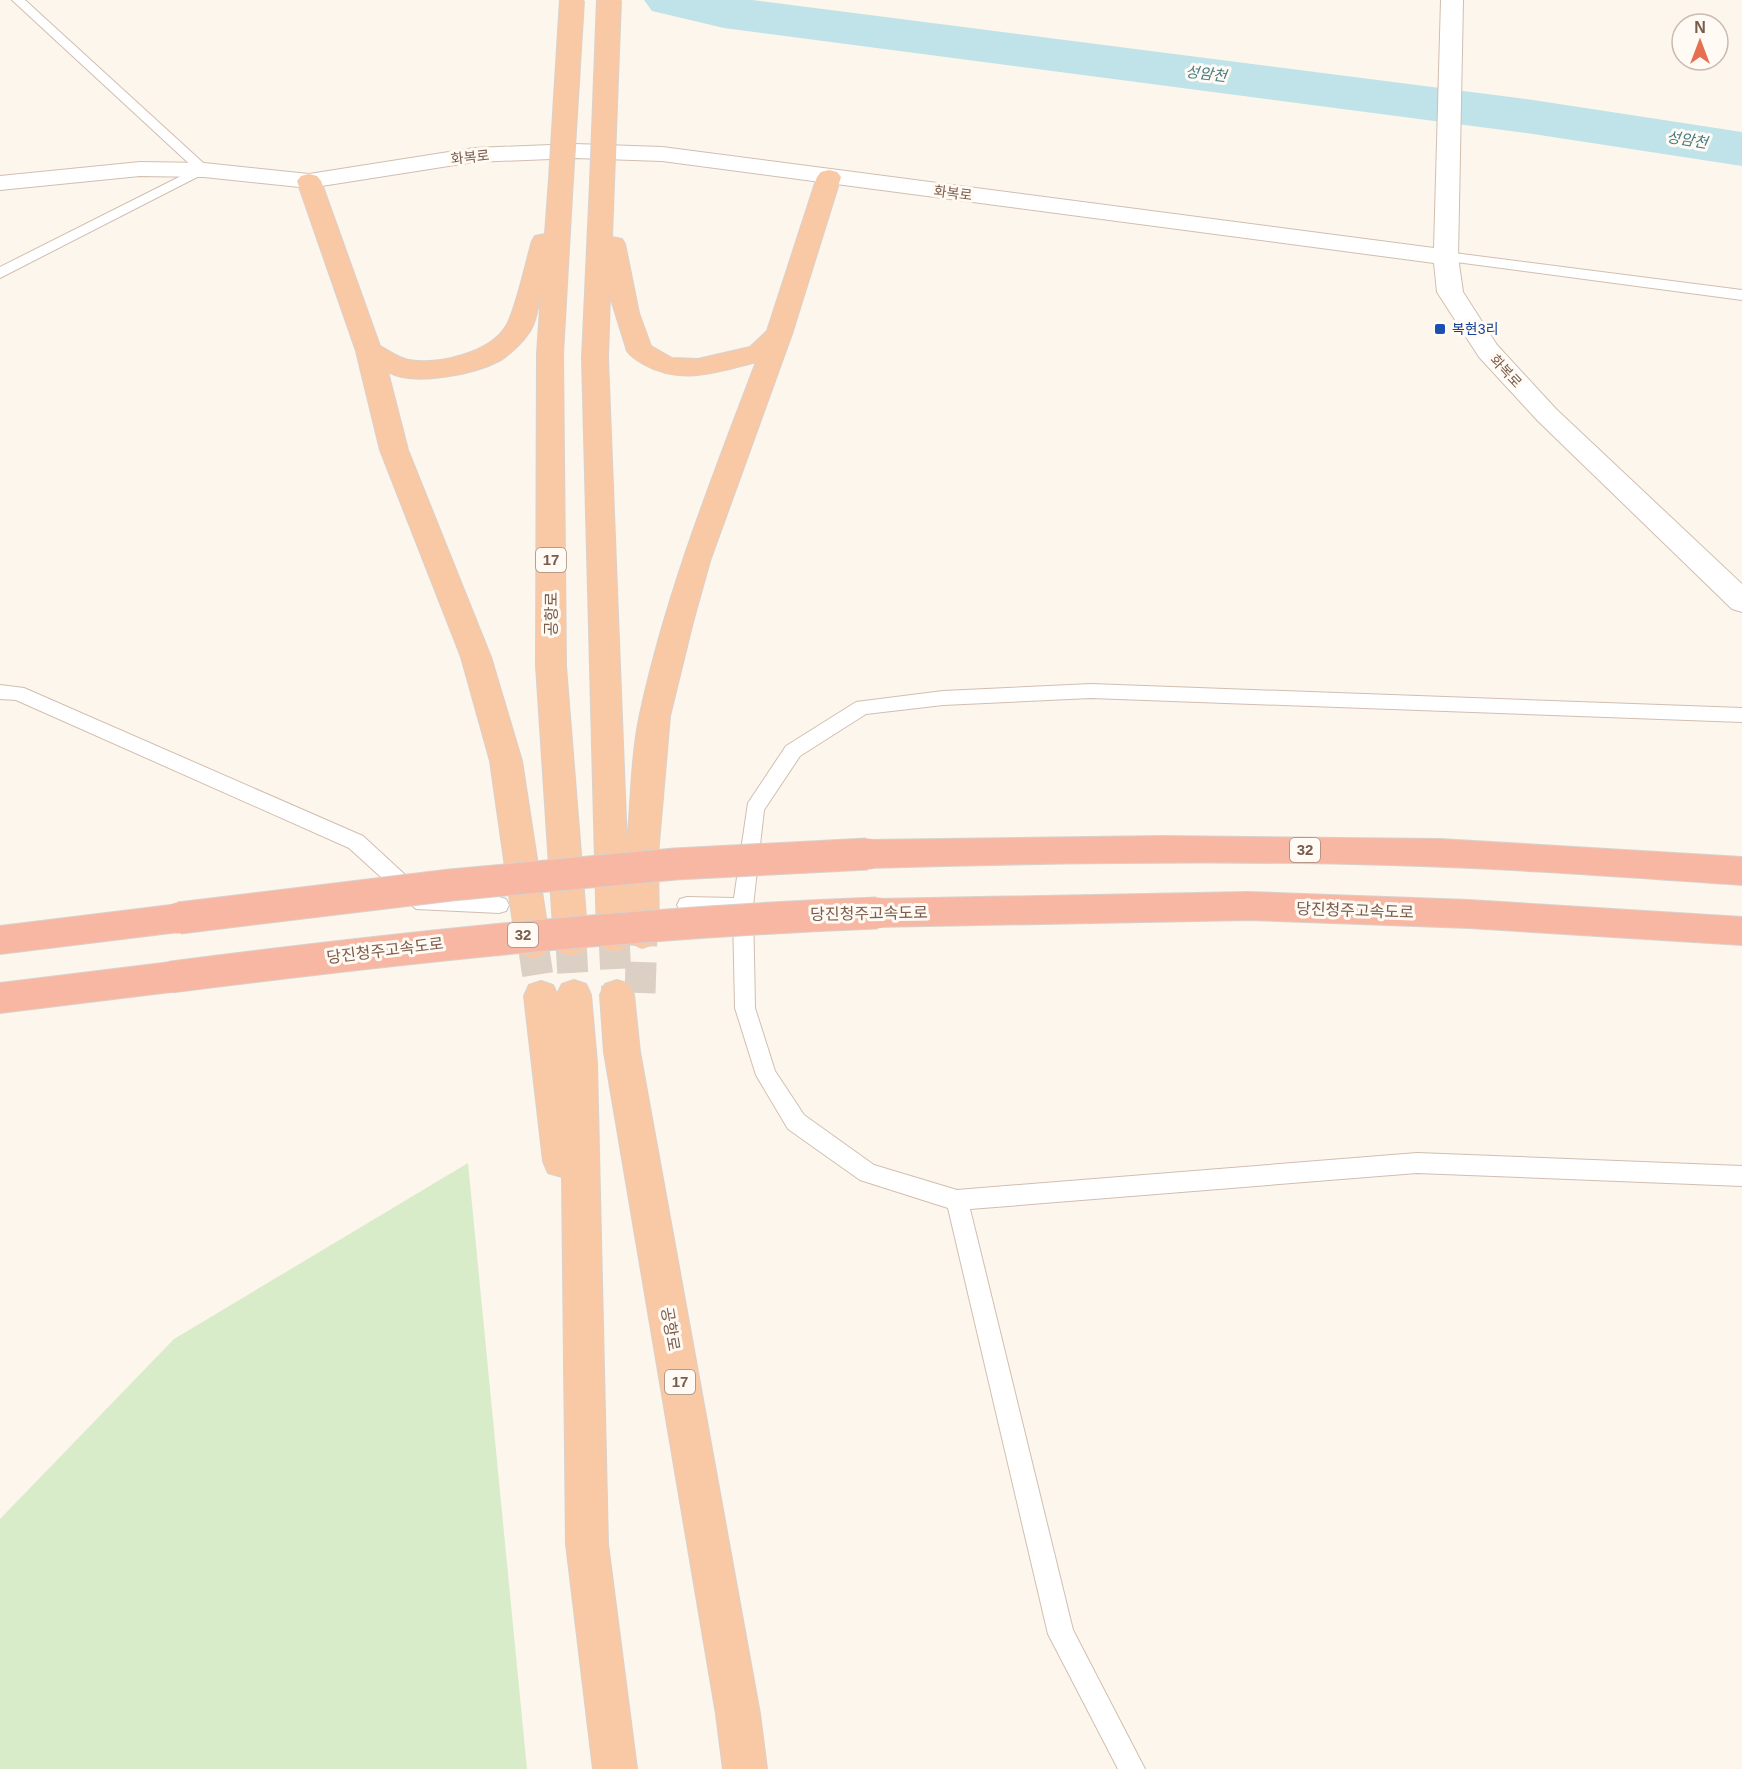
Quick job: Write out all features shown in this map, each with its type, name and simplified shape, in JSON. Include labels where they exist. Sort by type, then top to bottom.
[{"type":"highway","name":"17","points":[[561,179],[572,0]]},
{"type":"highway","points":[[609,0],[596,369],[628,936],[642,855],[655,716],[696,561],[779,334],[829,177]]},
{"type":"highway","points":[[369,351],[402,369],[432,369],[471,362],[493,353],[502,345],[518,330],[561,179]]},
{"type":"highway","name":"공항로","points":[[561,179],[550,354],[551,666],[571,942]]},
{"type":"highway","points":[[309,181],[369,351],[394,450],[476,657],[506,761],[534,944]]},
{"type":"highway","points":[[602,183],[626,313],[640,351],[667,366],[698,368],[759,353],[779,334]]},
{"type":"highway","name":"32","points":[[0,940],[475,882],[675,864],[867,854],[1121,849],[1340,850],[1553,858],[1742,871]]},
{"type":"highway","name":"당진청주고속도로","points":[[0,998],[387,949],[600,927],[800,915],[1248,906],[1469,914],[1742,931]]},
{"type":"highway","name":"공항로","points":[[629,994],[622,1052],[738,1714],[745,1769]]},
{"type":"highway","points":[[558,996],[580,1074],[587,1544],[615,1769]]},
{"type":"street","points":[[1447,247],[1452,0]]},
{"type":"street","name":"화복로","points":[[0,183],[140,169],[204,170],[309,181],[474,155],[575,151],[662,154],[829,177],[1447,247],[1450,292],[1488,351],[1547,415],[1742,601]]},
{"type":"lane","points":[[0,273],[204,170],[18,0]]},
{"type":"lane","points":[[1447,247],[1742,295]]},
{"type":"lane","points":[[1742,715],[1091,691],[943,698],[862,707],[793,751],[755,808],[743,906],[745,1008],[766,1075],[796,1122],[868,1173],[957,1200],[1417,1163],[1742,1176]]},
{"type":"lane","points":[[0,692],[18,693],[356,842],[423,903],[499,905]]},
{"type":"lane","points":[[687,905],[743,906]]},
{"type":"lane","points":[[957,1200],[1061,1634],[1132,1769]]},
{"type":"green space","points":[[468,1163],[527,1769],[0,1769],[0,1519],[174,1339]]},
{"type":"waterway","name":"성암천","points":[[670,0],[724,12],[1533,117],[1742,149]]},
{"type":"tunnel","points":[[640,993],[642,934]]},
{"type":"tunnel","points":[[614,938],[617,995]]},
{"type":"tunnel","points":[[571,942],[574,995]]},
{"type":"tunnel","points":[[533,944],[541,996]]},
{"type":"place","name":"복현3리","points":[[1440,329]]}]
